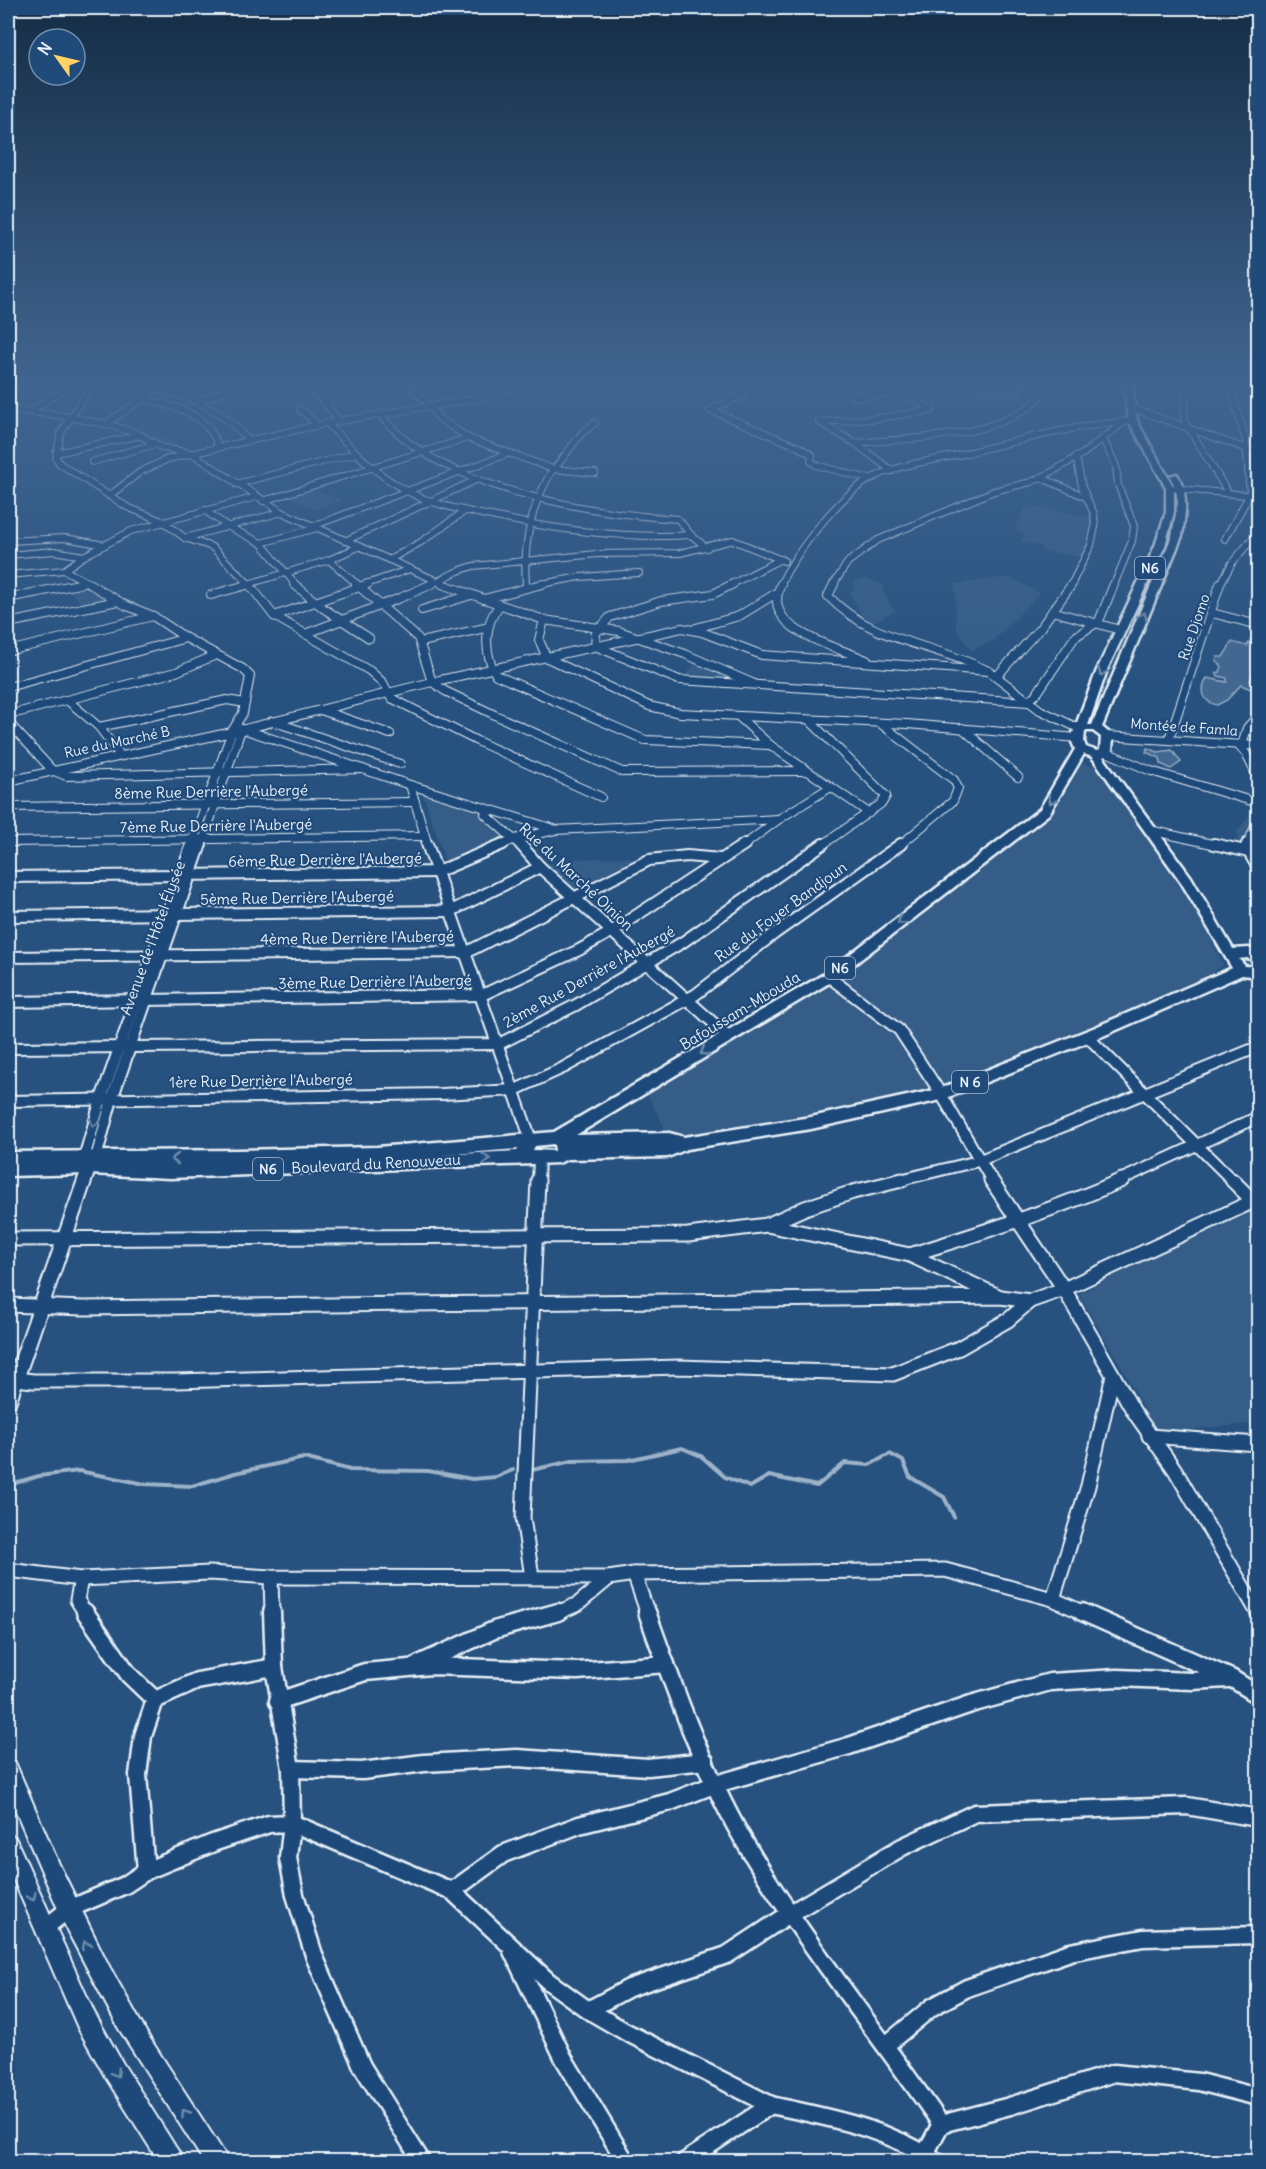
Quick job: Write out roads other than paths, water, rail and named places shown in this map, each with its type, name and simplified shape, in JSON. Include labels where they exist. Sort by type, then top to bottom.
[{"type":"highway","name":"N6","points":[[1096,728],[1176,536],[1181,513],[1172,483]]},
{"type":"highway","name":"N6","points":[[1080,736],[1093,695],[1118,634],[1165,535],[1175,488]]},
{"type":"highway","points":[[1170,512],[1181,513]]},
{"type":"highway","points":[[1153,561],[1166,564]]},
{"type":"highway","points":[[1139,592],[1152,595]]},
{"type":"highway","points":[[1118,634],[1132,641]]},
{"type":"highway","points":[[1093,695],[1107,698]]},
{"type":"highway","points":[[1101,757],[1107,736],[1096,728],[1080,736],[1101,757],[1154,831],[1215,926],[1236,965],[1258,972]]},
{"type":"highway","name":"Bafoussam-Mbouda","points":[[561,1144],[729,1037],[829,977],[1046,811],[1070,766],[1080,736]]},
{"type":"highway","points":[[1070,766],[1101,757]]},
{"type":"highway","points":[[1215,926],[1254,956]]},
{"type":"highway","points":[[1236,965],[1234,954],[1254,956]]},
{"type":"highway","name":"N 6","points":[[561,1144],[668,1151],[684,1143],[811,1123],[941,1094],[1087,1036],[1236,965]]},
{"type":"highway","name":"Boulevard du Renouveau","points":[[8,1158],[87,1163],[202,1165],[422,1157],[532,1149],[561,1144]]},
{"type":"highway","name":"Boulevard du Renouveau","points":[[8,1170],[87,1163]]},
{"type":"main road","points":[[8,1401],[10,1378],[87,1163]]},
{"type":"main road","points":[[8,1769],[69,1910],[100,1973],[144,2051],[218,2162]]},
{"type":"main road","points":[[8,1844],[86,2020],[114,2070],[173,2162]]},
{"type":"street","points":[[89,483],[127,507],[162,521],[185,538],[212,547],[249,584],[274,616],[370,671],[383,683],[387,693],[410,708],[602,797]]},
{"type":"street","points":[[109,496],[126,483]]},
{"type":"street","points":[[8,575],[64,570],[84,556],[131,531],[204,510],[259,499],[317,483]]},
{"type":"street","points":[[397,483],[430,500],[465,511],[528,524],[647,537],[691,535]]},
{"type":"street","points":[[261,543],[315,527],[425,483]]},
{"type":"street","points":[[345,541],[468,483]]},
{"type":"street","points":[[491,483],[536,498],[634,516],[678,519],[691,535],[707,548]]},
{"type":"street","points":[[526,585],[523,561],[528,524],[536,498],[545,483]]},
{"type":"street","points":[[864,483],[836,509],[790,563],[778,592],[776,608],[781,617],[791,625],[819,641],[874,664]]},
{"type":"street","points":[[1023,483],[998,490],[916,521],[868,544],[839,573],[828,596],[836,607],[853,620],[919,645],[975,662],[997,676],[1028,702],[1080,736]]},
{"type":"street","points":[[1054,483],[1086,497]]},
{"type":"street","points":[[997,676],[1017,658],[1052,611],[1091,549],[1095,527],[1094,509],[1086,497],[1083,483]]},
{"type":"street","points":[[781,559],[712,594],[661,601],[610,617],[595,637],[596,646],[679,680],[1028,702],[1038,692],[1075,637],[1094,624],[1103,614],[1132,541],[1134,526],[1118,483]]},
{"type":"street","points":[[1222,483],[1227,491]]},
{"type":"street","points":[[1225,539],[1250,494],[1249,483]]},
{"type":"street","points":[[237,484],[282,512],[471,595],[544,620],[601,628],[640,637],[755,685]]},
{"type":"street","points":[[1175,488],[1227,491],[1258,496]]},
{"type":"street","points":[[204,510],[227,526],[261,543],[284,574],[314,602],[369,638]]},
{"type":"street","points":[[389,560],[465,511]]},
{"type":"street","points":[[185,538],[282,512]]},
{"type":"street","name":"Rue Djomo","points":[[1169,739],[1226,571],[1258,532]]},
{"type":"street","points":[[8,541],[65,538],[105,545]]},
{"type":"street","points":[[305,634],[438,582],[461,569],[597,554],[680,553],[734,540],[790,563]]},
{"type":"street","points":[[212,595],[329,560],[358,547]]},
{"type":"street","points":[[8,555],[54,551],[84,556]]},
{"type":"street","points":[[329,560],[408,627],[421,642],[432,682],[445,691],[497,716],[622,772],[806,771]]},
{"type":"street","points":[[274,616],[410,569]]},
{"type":"street","points":[[64,570],[118,601],[153,616],[216,656]]},
{"type":"street","points":[[483,599],[526,585],[600,574],[639,573]]},
{"type":"street","points":[[8,598],[87,582]]},
{"type":"street","name":"Rue du Marché B","points":[[8,781],[492,668],[547,658],[671,629],[692,629],[733,620],[778,592]]},
{"type":"street","points":[[422,610],[471,595]]},
{"type":"street","points":[[8,622],[118,601]]},
{"type":"street","points":[[500,605],[491,614],[485,628],[492,668],[496,675],[645,740],[770,745]]},
{"type":"street","points":[[1052,611],[1118,634]]},
{"type":"street","points":[[1212,613],[1258,625]]},
{"type":"street","points":[[8,651],[153,616]]},
{"type":"street","points":[[544,620],[537,636],[540,650],[547,658],[662,710],[739,717],[1080,736]]},
{"type":"street","points":[[421,642],[485,628]]},
{"type":"street","points":[[692,629],[762,655],[989,671]]},
{"type":"street","points":[[8,687],[186,638]]},
{"type":"street","points":[[8,715],[20,714],[176,672],[216,656]]},
{"type":"street","name":"Avenue de l'Hôtel Élysée","points":[[87,1163],[106,1099],[238,729],[245,703],[250,676],[243,669],[216,656]]},
{"type":"street","points":[[68,700],[99,728],[120,755]]},
{"type":"street","points":[[99,728],[227,700],[245,703]]},
{"type":"street","points":[[320,710],[390,734]]},
{"type":"street","points":[[1258,715],[1247,728],[1240,745],[1258,778]]},
{"type":"street","points":[[739,717],[770,745],[869,813]]},
{"type":"street","name":"2ème Rue Derrière l'Aubergé","points":[[8,1048],[124,1049],[499,1044],[683,942],[869,813],[885,799],[885,793],[808,720]]},
{"type":"street","points":[[272,721],[400,764]]},
{"type":"street","points":[[8,722],[52,770],[72,776],[363,769]]},
{"type":"street","name":"Rue du Foyer Bandjoun","points":[[515,1090],[562,1068],[688,999],[890,853],[953,801],[958,794],[959,786],[954,780],[881,724]]},
{"type":"street","points":[[962,728],[1018,777]]},
{"type":"street","points":[[238,729],[486,810],[555,830]]},
{"type":"street","name":"Montée de Famla","points":[[1107,736],[1258,746]]},
{"type":"street","points":[[1101,757],[1258,803]]},
{"type":"street","points":[[410,785],[424,836],[515,1090],[532,1149],[536,1236],[523,1518],[532,1577]]},
{"type":"street","name":"3ème Rue Derrière l'Aubergé","points":[[8,1002],[482,995],[611,932],[779,819],[830,788]]},
{"type":"street","name":"8ème Rue Derrière l'Aubergé","points":[[8,807],[415,802]]},
{"type":"street","name":"Rue du Marché Oinion","points":[[486,810],[485,813],[515,839],[540,867],[729,1037]]},
{"type":"street","name":"6ème Rue Derrière l'Aubergé","points":[[8,877],[437,872],[515,839],[555,830],[779,819]]},
{"type":"street","points":[[1258,819],[1247,844],[1254,854],[1258,868]]},
{"type":"street","points":[[1154,831],[1254,854]]},
{"type":"street","name":"7ème Rue Derrière l'Aubergé","points":[[8,842],[424,836]]},
{"type":"street","name":"4ème Rue Derrière l'Aubergé","points":[[8,957],[467,952],[649,860],[687,856],[721,859]]},
{"type":"street","name":"5ème Rue Derrière l'Aubergé","points":[[8,916],[451,911],[540,867]]},
{"type":"street","points":[[829,977],[899,1030],[941,1094],[978,1161],[1064,1289],[1149,1436],[1175,1470],[1258,1613]]},
{"type":"street","points":[[10,1378],[33,1381],[176,1381],[679,1367],[893,1374],[959,1348],[1008,1320],[1030,1301],[1064,1289],[1257,1202],[1087,1036]]},
{"type":"street","points":[[8,1239],[687,1235],[767,1225],[805,1208],[853,1192],[978,1161],[1258,1047]]},
{"type":"street","name":"1ère Rue Derrière l'Aubergé","points":[[8,1101],[442,1094],[515,1090]]},
{"type":"street","points":[[910,1255],[1018,1221],[1089,1195],[1258,1117]]},
{"type":"street","points":[[767,1225],[910,1255],[1001,1298]]},
{"type":"street","points":[[8,1305],[83,1308],[533,1301],[1001,1298],[1030,1301]]},
{"type":"street","points":[[1053,1599],[1088,1486],[1113,1375]]},
{"type":"street","points":[[1149,1436],[1258,1444]]},
{"type":"street","points":[[8,1570],[81,1579],[210,1573],[271,1577],[609,1578],[634,1574],[945,1570],[1053,1599],[1231,1678],[1258,1695]]},
{"type":"street","points":[[634,1574],[685,1717],[736,1827],[846,1994],[886,2045],[941,2124]]},
{"type":"street","points":[[271,1577],[273,1667],[291,1769],[292,1823],[288,1858],[295,1895],[315,1958],[362,2066],[422,2162]]},
{"type":"street","points":[[413,1667],[494,1630],[546,1617],[578,1604],[609,1578]]},
{"type":"street","points":[[81,1579],[77,1600],[129,1675],[154,1700]]},
{"type":"street","points":[[278,1701],[365,1672],[413,1667],[431,1666],[544,1673],[666,1664]]},
{"type":"street","points":[[146,1871],[142,1799],[138,1775],[143,1736],[154,1700],[169,1691],[206,1678],[273,1667]]},
{"type":"street","points":[[452,1892],[503,1854],[579,1825],[670,1802],[716,1784],[849,1746],[971,1704],[1050,1682],[1117,1678],[1192,1682],[1231,1678]]},
{"type":"street","points":[[291,1769],[362,1771],[424,1762],[517,1758],[648,1767],[705,1761]]},
{"type":"street","points":[[588,2010],[628,1988],[727,1955],[791,1913],[902,1847],[975,1813],[1187,1806],[1258,1818]]},
{"type":"street","points":[[46,1927],[69,1910],[125,1885],[146,1871],[213,1843],[269,1824],[292,1823],[452,1892],[549,1981],[588,2010],[626,2032],[771,2105],[890,2134],[932,2157],[941,2124]]},
{"type":"street","points":[[886,2045],[932,2007],[967,1988],[1070,1952],[1143,1938],[1258,1935]]},
{"type":"street","points":[[510,1946],[537,2008],[575,2082],[626,2162]]},
{"type":"street","points":[[941,2124],[1010,2106],[1114,2073],[1199,2082],[1258,2097]]},
{"type":"street","points":[[684,2162],[771,2105]]},
{"type":"waterway","points":[[532,1470],[572,1461],[628,1460],[682,1448],[701,1456],[725,1477],[750,1487],[769,1476],[817,1486],[845,1463],[869,1465],[890,1454],[903,1461],[910,1477],[944,1497],[954,1517]]},
{"type":"waterway","points":[[8,1485],[39,1476],[79,1471],[145,1484],[192,1486],[235,1473],[304,1458],[350,1470],[428,1471],[472,1479],[496,1477],[513,1470]]}]
